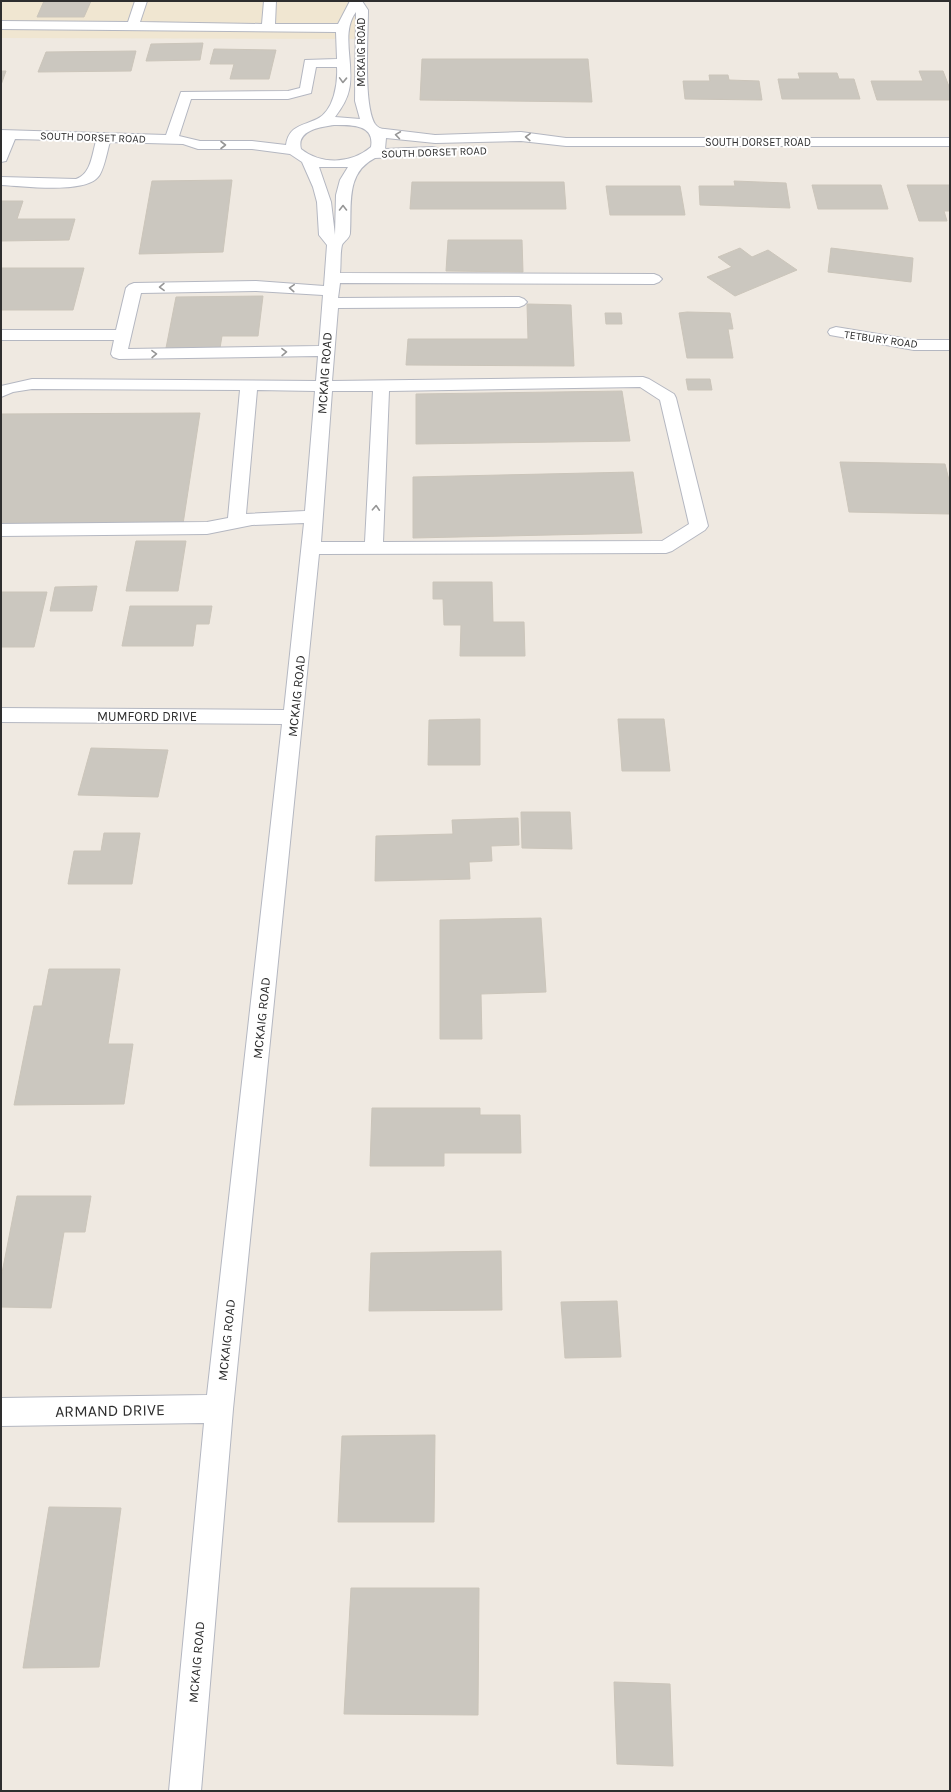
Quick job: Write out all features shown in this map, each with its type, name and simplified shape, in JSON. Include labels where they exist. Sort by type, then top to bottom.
[{"type":"street","points":[[133,26],[141,1]]},
{"type":"street","points":[[268,27],[270,1]]},
{"type":"street","name":"MCKAIG ROAD","points":[[322,123],[333,111],[343,90],[344,79],[342,63],[344,28],[348,10],[356,3],[362,10],[362,101],[373,129]]},
{"type":"street","points":[[1,25],[344,28]]},
{"type":"street","points":[[178,140],[186,95],[288,95],[306,90],[310,63],[342,63]]},
{"type":"street","name":"SOUTH DORSET ROAD","points":[[299,131],[322,123],[347,121],[373,129],[412,137],[443,139],[493,136],[549,138],[566,142],[950,142]]},
{"type":"street","points":[[368,157],[380,143],[373,129]]},
{"type":"street","points":[[284,132],[299,131]]},
{"type":"street","points":[[299,131],[293,142],[294,150],[308,160],[322,194],[326,235],[335,244]]},
{"type":"street","name":"SOUTH DORSET ROAD","points":[[178,140],[198,135],[262,133]]},
{"type":"street","points":[[1,158],[5,134]]},
{"type":"street","name":"SOUTH DORSET ROAD","points":[[5,134],[178,140],[198,145],[252,144],[294,150]]},
{"type":"street","points":[[1,181],[77,184],[87,180],[92,175],[104,137]]},
{"type":"street","name":"SOUTH DORSET ROAD","points":[[308,160],[320,163],[350,164],[368,157],[398,152],[550,148],[566,142]]},
{"type":"street","name":"MCKAIG ROAD","points":[[185,1791],[219,1409],[294,717],[313,517],[335,244],[343,235],[343,201],[346,186],[351,173],[368,157]]},
{"type":"street","points":[[331,291],[654,280]]},
{"type":"street","points":[[326,351],[120,354],[134,288],[256,286],[519,302]]},
{"type":"street","name":"TETBURY ROAD","points":[[836,332],[914,345],[950,345]]},
{"type":"street","points":[[1,335],[124,335]]},
{"type":"street","points":[[1,392],[9,388],[32,384],[381,386],[643,382],[668,398],[699,526],[666,547],[310,548]]},
{"type":"street","points":[[236,523],[249,385]]},
{"type":"street","points":[[374,547],[381,386]]},
{"type":"street","points":[[1,530],[207,528],[252,519],[313,517]]},
{"type":"street","name":"MUMFORD DRIVE","points":[[1,715],[294,717]]},
{"type":"street","name":"ARMAND DRIVE","points":[[1,1412],[219,1409]]},
{"type":"shaded area","points":[[1,1],[356,1],[361,39],[1,38]]},
{"type":"building","points":[[44,1],[91,1],[84,17],[37,17]]},
{"type":"building","points":[[203,43],[200,60],[146,61],[151,44]]},
{"type":"building","points":[[214,49],[276,50],[269,79],[230,79],[234,64],[210,64]]},
{"type":"building","points":[[136,51],[131,71],[38,72],[46,52]]},
{"type":"building","points":[[422,59],[588,59],[592,102],[420,100]]},
{"type":"building","points":[[1,71],[6,71],[1,85]]},
{"type":"building","points":[[919,71],[943,71],[950,89],[950,100],[877,100],[871,81],[923,81]]},
{"type":"building","points":[[798,73],[837,73],[839,79],[854,79],[860,99],[782,99],[778,79],[800,79]]},
{"type":"building","points":[[709,75],[728,75],[729,80],[759,81],[762,100],[685,99],[683,81],[710,81]]},
{"type":"building","points":[[232,180],[223,252],[139,254],[152,181]]},
{"type":"building","points":[[734,181],[786,183],[790,208],[700,205],[699,186],[735,186]]},
{"type":"building","points":[[412,182],[564,182],[566,209],[410,209]]},
{"type":"building","points":[[812,185],[881,185],[888,209],[818,209]]},
{"type":"building","points":[[907,185],[950,185],[950,211],[944,211],[947,221],[919,221]]},
{"type":"building","points":[[606,186],[680,186],[685,215],[610,215]]},
{"type":"building","points":[[1,201],[23,201],[17,219],[75,219],[69,240],[1,241]]},
{"type":"building","points":[[448,240],[522,240],[523,272],[446,271]]},
{"type":"building","points":[[740,248],[752,257],[768,250],[797,270],[735,296],[707,277],[732,267],[718,257]]},
{"type":"building","points":[[831,248],[913,258],[911,282],[828,272]]},
{"type":"building","points":[[1,268],[84,268],[73,310],[1,310]]},
{"type":"building","points":[[263,296],[258,336],[222,336],[220,348],[166,348],[176,297]]},
{"type":"building","points":[[527,304],[571,305],[574,366],[406,365],[408,339],[528,339]]},
{"type":"building","points":[[605,313],[621,313],[622,324],[606,324]]},
{"type":"building","points":[[679,313],[730,313],[733,329],[728,329],[733,358],[687,358]]},
{"type":"building","points":[[686,379],[710,379],[712,390],[688,390]]},
{"type":"building","points":[[622,391],[630,441],[416,444],[416,394]]},
{"type":"building","points":[[200,413],[183,524],[1,525],[1,414]]},
{"type":"building","points":[[840,462],[945,464],[950,484],[950,514],[849,512]]},
{"type":"building","points":[[633,472],[642,533],[413,538],[413,477]]},
{"type":"building","points":[[136,541],[186,541],[178,591],[126,591]]},
{"type":"building","points":[[433,582],[492,582],[493,622],[524,622],[525,656],[460,656],[461,625],[444,625],[443,599],[433,599]]},
{"type":"building","points":[[97,586],[92,611],[50,611],[55,587]]},
{"type":"building","points":[[1,592],[47,592],[34,647],[1,647]]},
{"type":"building","points":[[130,606],[212,606],[209,624],[196,624],[193,646],[122,646]]},
{"type":"building","points":[[480,719],[480,765],[428,765],[429,720]]},
{"type":"building","points":[[618,719],[664,719],[670,771],[622,771]]},
{"type":"building","points":[[91,748],[168,750],[158,797],[78,795]]},
{"type":"building","points":[[521,812],[570,812],[572,849],[522,848]]},
{"type":"building","points":[[518,818],[519,845],[491,846],[492,861],[469,862],[470,879],[375,881],[376,836],[453,834],[452,820]]},
{"type":"building","points":[[104,833],[140,833],[132,884],[68,884],[74,851],[101,851]]},
{"type":"building","points":[[541,918],[546,992],[481,994],[482,1039],[440,1039],[440,920]]},
{"type":"building","points":[[49,969],[120,969],[108,1044],[133,1044],[124,1104],[14,1105],[34,1006],[42,1006]]},
{"type":"building","points":[[372,1108],[480,1108],[480,1115],[520,1115],[521,1153],[444,1153],[444,1166],[370,1166]]},
{"type":"building","points":[[17,1196],[91,1196],[85,1232],[64,1232],[51,1308],[1,1307],[1,1278]]},
{"type":"building","points":[[501,1251],[502,1310],[369,1311],[371,1253]]},
{"type":"building","points":[[617,1301],[621,1357],[565,1358],[561,1302]]},
{"type":"building","points":[[435,1435],[434,1522],[338,1522],[342,1436]]},
{"type":"building","points":[[49,1507],[121,1508],[99,1667],[23,1668]]},
{"type":"building","points":[[351,1588],[479,1588],[478,1715],[344,1714]]},
{"type":"building","points":[[614,1682],[670,1684],[673,1766],[617,1764]]}]
